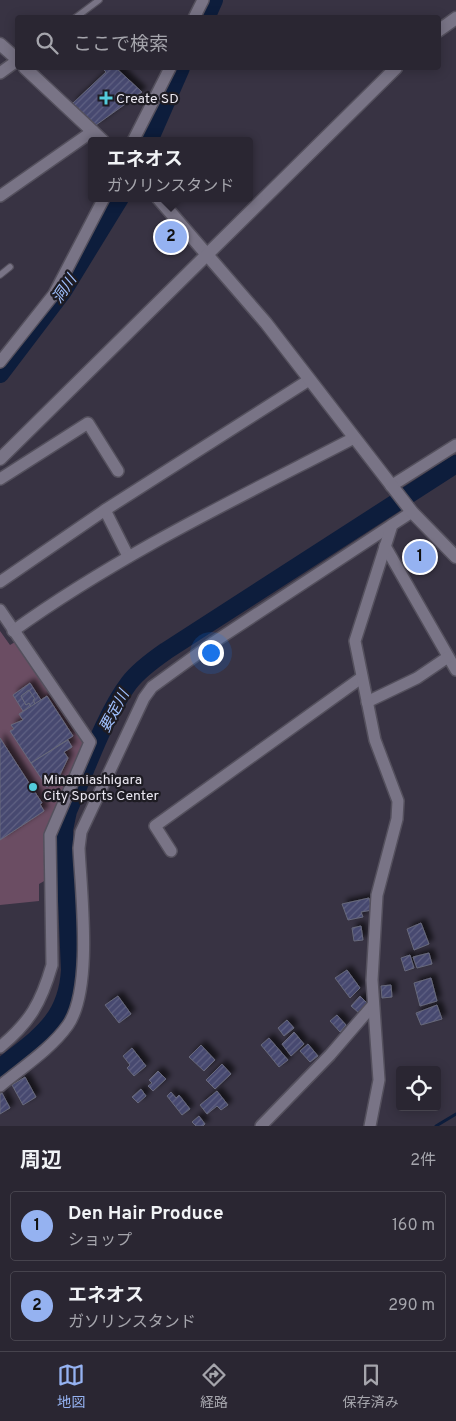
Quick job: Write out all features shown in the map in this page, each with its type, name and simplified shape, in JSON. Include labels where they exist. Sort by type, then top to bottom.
[{"type":"street","points":[[196,15],[203,0]]},
{"type":"street","points":[[441,29],[456,18]]},
{"type":"street","points":[[0,44],[15,57]]},
{"type":"street","points":[[0,73],[15,62]]},
{"type":"street","points":[[27,70],[99,137]]},
{"type":"street","points":[[135,137],[169,70]]},
{"type":"street","points":[[0,459],[394,70]]},
{"type":"street","points":[[0,196],[93,131]]},
{"type":"street","points":[[0,362],[54,294],[102,202]]},
{"type":"street","points":[[162,202],[266,323],[412,512],[456,558]]},
{"type":"street","points":[[0,582],[105,510],[309,380]]},
{"type":"street","points":[[0,479],[88,423],[118,471]]},
{"type":"street","points":[[13,630],[64,594],[128,556],[354,438]]},
{"type":"street","points":[[391,486],[456,445]]},
{"type":"street","points":[[105,510],[128,556]]},
{"type":"street","points":[[0,1086],[58,1038],[70,1022],[78,1004],[83,964],[79,848],[81,832],[144,698],[160,680],[214,642],[412,512]]},
{"type":"street","points":[[370,1126],[379,1080],[372,980],[377,895],[396,819],[398,801],[375,740],[355,641],[392,525]]},
{"type":"street","points":[[385,546],[456,670]]},
{"type":"street","points":[[0,610],[90,742],[50,835],[52,965],[47,982],[38,1006],[21,1030],[0,1047]]},
{"type":"street","points":[[367,702],[417,678],[448,657]]},
{"type":"street","points":[[171,851],[155,826],[362,678]]},
{"type":"street","points":[[261,1126],[330,1055],[373,1005]]},
{"type":"lane","points":[[79,15],[99,0]]},
{"type":"lane","points":[[0,275],[10,266]]},
{"type":"shaded area","name":"Minamiashigara City Sports Center","points":[[0,631],[10,645],[15,642],[85,746],[57,804],[47,834],[44,849],[46,880],[39,884],[39,901],[0,905]]},
{"type":"building","name":"Create SD","points":[[104,70],[118,70],[142,92],[96,125],[72,104],[106,72]]},
{"type":"building","points":[[30,683],[41,700],[35,704],[29,690],[21,696],[26,705],[29,703],[31,707],[23,711],[13,695]]},
{"type":"building","points":[[29,690],[35,699],[33,700],[35,704],[31,707],[29,703],[26,705],[21,696]]},
{"type":"building","points":[[47,696],[73,736],[31,763],[10,731],[14,729],[11,725],[23,720],[19,714]]},
{"type":"building","points":[[0,738],[42,803],[40,804],[44,811],[0,840]]},
{"type":"building","points":[[68,740],[72,747],[64,752],[68,758],[57,781],[47,787],[31,763]]},
{"type":"building","points":[[369,898],[372,910],[361,912],[363,917],[348,920],[342,904]]},
{"type":"building","points":[[421,923],[429,944],[414,950],[407,929]]},
{"type":"building","points":[[361,926],[363,940],[354,941],[352,928]]},
{"type":"building","points":[[429,953],[432,964],[417,968],[413,957]]},
{"type":"building","points":[[410,955],[414,968],[405,971],[401,958]]},
{"type":"building","points":[[347,970],[360,988],[350,998],[335,978]]},
{"type":"building","points":[[431,978],[437,1001],[420,1006],[414,983]]},
{"type":"building","points":[[391,985],[392,997],[382,998],[381,986]]},
{"type":"building","points":[[118,996],[131,1014],[119,1023],[105,1005]]},
{"type":"building","points":[[360,996],[368,1004],[359,1013],[351,1006]]},
{"type":"building","points":[[437,1005],[442,1019],[421,1025],[416,1013]]},
{"type":"building","points":[[337,1015],[346,1025],[340,1032],[330,1021]]},
{"type":"building","points":[[287,1020],[294,1028],[284,1036],[278,1028]]},
{"type":"building","points":[[294,1032],[304,1044],[291,1056],[282,1044]]},
{"type":"building","points":[[269,1038],[288,1060],[279,1067],[261,1045]]},
{"type":"building","points":[[308,1044],[318,1056],[310,1062],[300,1051]]},
{"type":"building","points":[[201,1045],[215,1060],[204,1071],[189,1057]]},
{"type":"building","points":[[132,1048],[146,1066],[134,1076],[127,1068],[130,1065],[123,1056]]},
{"type":"building","points":[[222,1064],[231,1074],[215,1089],[206,1080]]},
{"type":"building","points":[[158,1071],[166,1079],[153,1091],[148,1086],[152,1083],[149,1080]]},
{"type":"building","points":[[25,1077],[36,1097],[23,1105],[12,1085]]},
{"type":"building","points":[[141,1089],[146,1096],[138,1103],[132,1097]]},
{"type":"building","points":[[217,1091],[228,1105],[221,1110],[217,1106],[207,1114],[200,1105]]},
{"type":"building","points":[[171,1092],[176,1098],[179,1095],[190,1109],[182,1115],[167,1096]]},
{"type":"building","points":[[2,1093],[10,1108],[0,1114],[0,1094]]},
{"type":"building","points":[[199,1116],[205,1124],[203,1126],[196,1126],[192,1122]]},
{"type":"waterway","name":"洞川","points":[[207,15],[214,0]]},
{"type":"waterway","name":"洞川","points":[[151,137],[180,70]]},
{"type":"waterway","name":"洞川","points":[[0,374],[63,291],[118,202]]},
{"type":"waterway","name":"要定川","points":[[0,1068],[38,1038],[56,1016],[63,1003],[68,988],[70,970],[64,830],[68,811],[96,745],[111,712],[129,683],[166,651],[456,464]]},
{"type":"waterway","points":[[436,1126],[456,1114]]},
{"type":"place","name":"Create SD","points":[[106,98]]},
{"type":"place","name":"エネオス","points":[[171,237]]},
{"type":"place","name":"Den Hair Produce","points":[[420,557]]},
{"type":"place","name":"Minamiashigara City Sports Center","points":[[33,787]]}]
